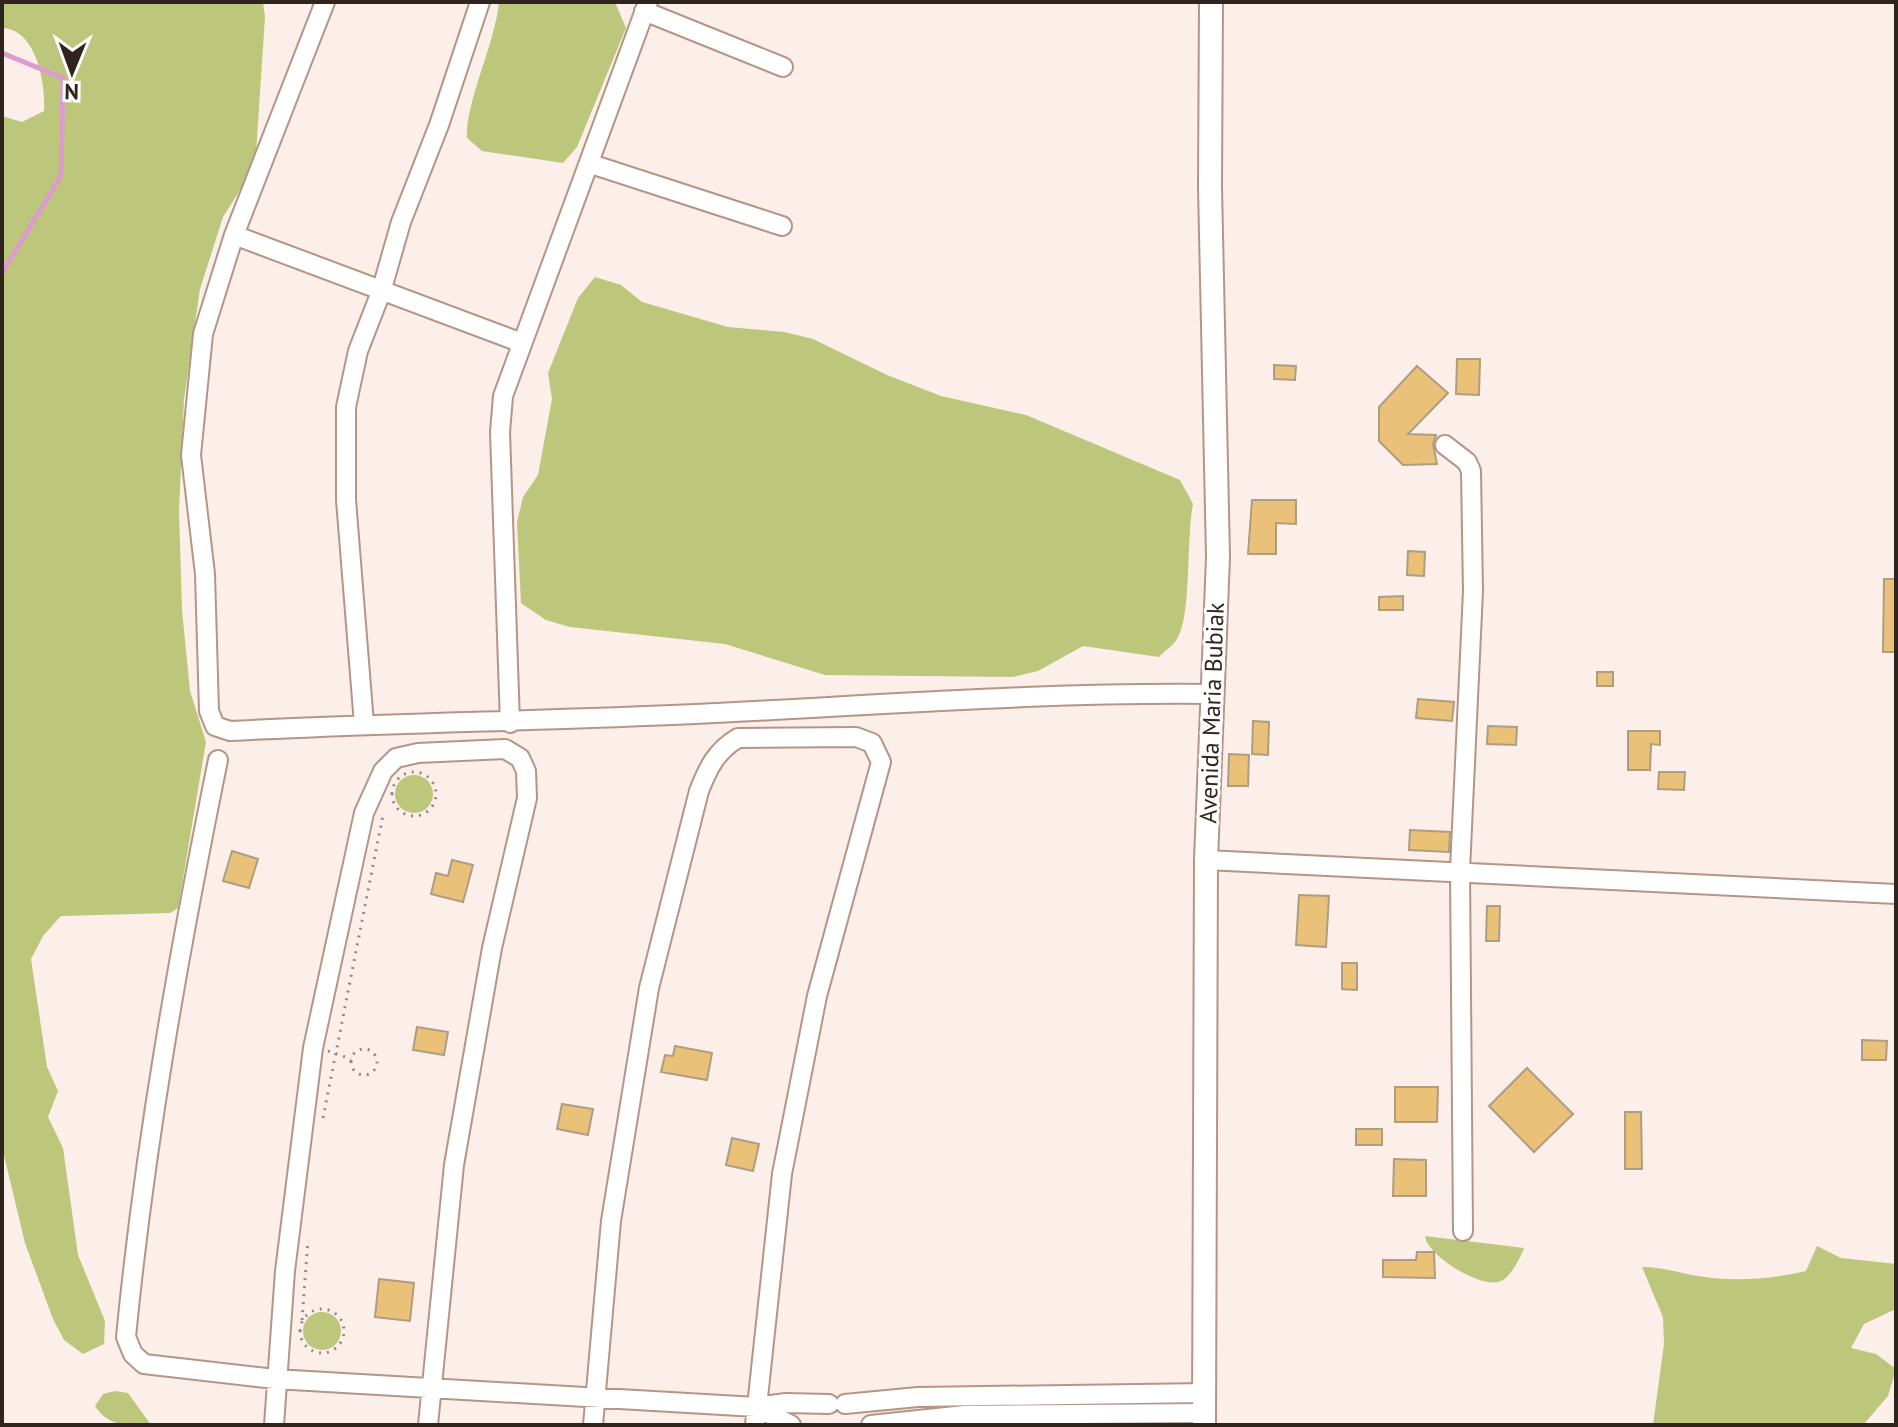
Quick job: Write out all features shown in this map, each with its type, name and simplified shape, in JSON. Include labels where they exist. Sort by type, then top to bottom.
[{"type":"street","points":[[325,2],[234,235],[203,334],[191,455],[205,574],[209,711],[215,726],[230,731],[364,724],[510,723],[1079,693],[1213,694]]},
{"type":"street","points":[[364,724],[344,429],[358,351],[480,2]]},
{"type":"street","name":"Avenida Maria Bubiak","points":[[1205,1410],[1206,860],[1218,557],[1210,187],[1211,2]]},
{"type":"street","points":[[510,723],[500,432],[503,396],[591,164],[611,95],[646,7],[783,67]]},
{"type":"street","points":[[591,164],[782,226]]},
{"type":"street","points":[[234,235],[522,343]]},
{"type":"street","points":[[1445,445],[1467,462],[1471,471],[1474,541],[1460,870],[1463,1231]]},
{"type":"street","points":[[593,1425],[611,1221],[649,988],[699,791],[716,756],[738,738],[856,737],[872,743],[881,762],[817,996],[785,1159],[756,1416]]},
{"type":"street","points":[[274,1425],[275,1379],[313,1048],[364,813],[383,771],[396,758],[418,753],[505,749],[520,758],[526,771],[527,798],[492,948],[454,1165],[429,1388],[428,1425]]},
{"type":"street","points":[[218,760],[171,995],[137,1225],[126,1337],[133,1354],[144,1364],[275,1379],[594,1398],[756,1416],[791,1425]]},
{"type":"street","points":[[1206,860],[1460,870],[1896,894]]},
{"type":"street","points":[[756,1416],[786,1403],[1205,1410]]},
{"type":"street","points":[[845,1403],[860,1414],[864,1425]]},
{"type":"street","points":[[871,1425],[965,1415],[1205,1410]]},
{"type":"path","points":[[321,1130],[386,804],[394,783],[410,772],[429,777],[436,790],[430,810],[417,816],[403,813],[391,797]]},
{"type":"path","points":[[334,1053],[351,1059],[358,1074],[370,1073],[377,1065],[374,1054],[364,1049],[351,1059]]},
{"type":"path","points":[[302,1320],[318,1309],[331,1311],[344,1327],[342,1341],[332,1351],[311,1351],[301,1341],[302,1320],[308,1235]]},
{"type":"green space","points":[[2,2],[263,2],[265,17],[256,153],[249,176],[223,217],[200,289],[184,399],[179,512],[182,610],[190,691],[206,742],[178,908],[170,913],[61,916],[43,936],[31,959],[47,1067],[58,1091],[48,1117],[63,1148],[78,1255],[105,1321],[104,1344],[83,1354],[64,1340],[53,1319],[25,1243],[2,1147],[2,116],[22,122],[44,111],[44,100],[41,74],[31,48],[14,31],[2,28]]},
{"type":"green space","points":[[499,2],[615,2],[626,28],[577,147],[563,163],[482,151],[467,138],[471,108]]},
{"type":"green space","points":[[595,277],[621,285],[642,302],[728,327],[784,332],[813,339],[887,375],[941,396],[1026,415],[1180,480],[1193,504],[1185,613],[1177,639],[1159,657],[1083,646],[1038,671],[1013,677],[825,675],[725,644],[570,627],[546,620],[521,603],[517,522],[523,497],[538,475],[552,399],[548,373],[578,298]]},
{"type":"green space","points":[[414,775],[427,781],[433,794],[427,807],[414,813],[401,807],[395,794],[401,781]]},
{"type":"green space","points":[[1425,1236],[1524,1248],[1503,1280],[1484,1281],[1446,1262],[1428,1244]]},
{"type":"green space","points":[[1817,1246],[1841,1258],[1896,1264],[1896,1309],[1864,1324],[1851,1348],[1876,1354],[1896,1369],[1888,1396],[1863,1425],[1653,1425],[1664,1344],[1663,1317],[1642,1267],[1712,1278],[1766,1278],[1806,1271]]},
{"type":"green space","points":[[322,1312],[335,1318],[341,1331],[335,1344],[322,1350],[309,1344],[303,1331],[309,1318]]},
{"type":"green space","points":[[115,1391],[128,1393],[151,1425],[119,1423],[100,1413],[95,1406],[103,1394]]},
{"type":"building","points":[[1457,359],[1480,359],[1479,395],[1456,394]]},
{"type":"building","points":[[1274,365],[1296,366],[1295,380],[1274,379]]},
{"type":"building","points":[[1417,366],[1448,393],[1408,434],[1436,435],[1433,444],[1437,464],[1403,465],[1379,441],[1379,407]]},
{"type":"building","points":[[1252,500],[1296,500],[1296,524],[1276,523],[1276,554],[1248,554]]},
{"type":"building","points":[[1408,551],[1425,552],[1424,576],[1407,575]]},
{"type":"building","points":[[1884,579],[1896,579],[1896,652],[1883,652]]},
{"type":"building","points":[[1403,596],[1403,610],[1379,610],[1379,597]]},
{"type":"building","points":[[1597,672],[1613,672],[1613,686],[1597,686]]},
{"type":"building","points":[[1418,699],[1454,702],[1452,721],[1416,718]]},
{"type":"building","points":[[1253,721],[1269,722],[1268,755],[1252,754]]},
{"type":"building","points":[[1488,726],[1517,727],[1516,745],[1487,744]]},
{"type":"building","points":[[1628,731],[1660,731],[1660,745],[1651,744],[1650,770],[1628,770]]},
{"type":"building","points":[[1229,754],[1249,755],[1248,786],[1228,786]]},
{"type":"building","points":[[1659,772],[1685,772],[1684,790],[1658,789]]},
{"type":"building","points":[[1410,830],[1450,832],[1449,852],[1409,850]]},
{"type":"building","points":[[232,851],[258,859],[249,888],[223,881]]},
{"type":"building","points":[[452,860],[473,865],[463,902],[431,894],[436,873],[448,876]]},
{"type":"building","points":[[1299,895],[1329,896],[1326,947],[1296,945]]},
{"type":"building","points":[[1487,906],[1500,906],[1499,941],[1486,941]]},
{"type":"building","points":[[1342,963],[1357,963],[1357,990],[1342,989]]},
{"type":"building","points":[[417,1027],[448,1032],[444,1055],[413,1050]]},
{"type":"building","points":[[1862,1040],[1887,1041],[1886,1060],[1862,1060]]},
{"type":"building","points":[[675,1046],[712,1053],[707,1080],[661,1072],[665,1055],[673,1056]]},
{"type":"building","points":[[1527,1068],[1573,1114],[1534,1152],[1489,1106]]},
{"type":"building","points":[[1395,1087],[1438,1087],[1437,1122],[1395,1122]]},
{"type":"building","points":[[562,1104],[593,1109],[588,1135],[557,1129]]},
{"type":"building","points":[[1625,1112],[1641,1112],[1642,1169],[1625,1169]]},
{"type":"building","points":[[1356,1129],[1382,1129],[1382,1145],[1356,1145]]},
{"type":"building","points":[[732,1138],[759,1144],[753,1171],[726,1165]]},
{"type":"building","points":[[1394,1159],[1426,1160],[1426,1196],[1393,1196]]},
{"type":"building","points":[[1417,1252],[1434,1252],[1435,1278],[1383,1277],[1383,1260],[1416,1260]]},
{"type":"building","points":[[379,1279],[414,1283],[410,1321],[375,1317]]},
{"type":"waterway","points":[[2,53],[63,78],[61,176],[2,273]]}]
